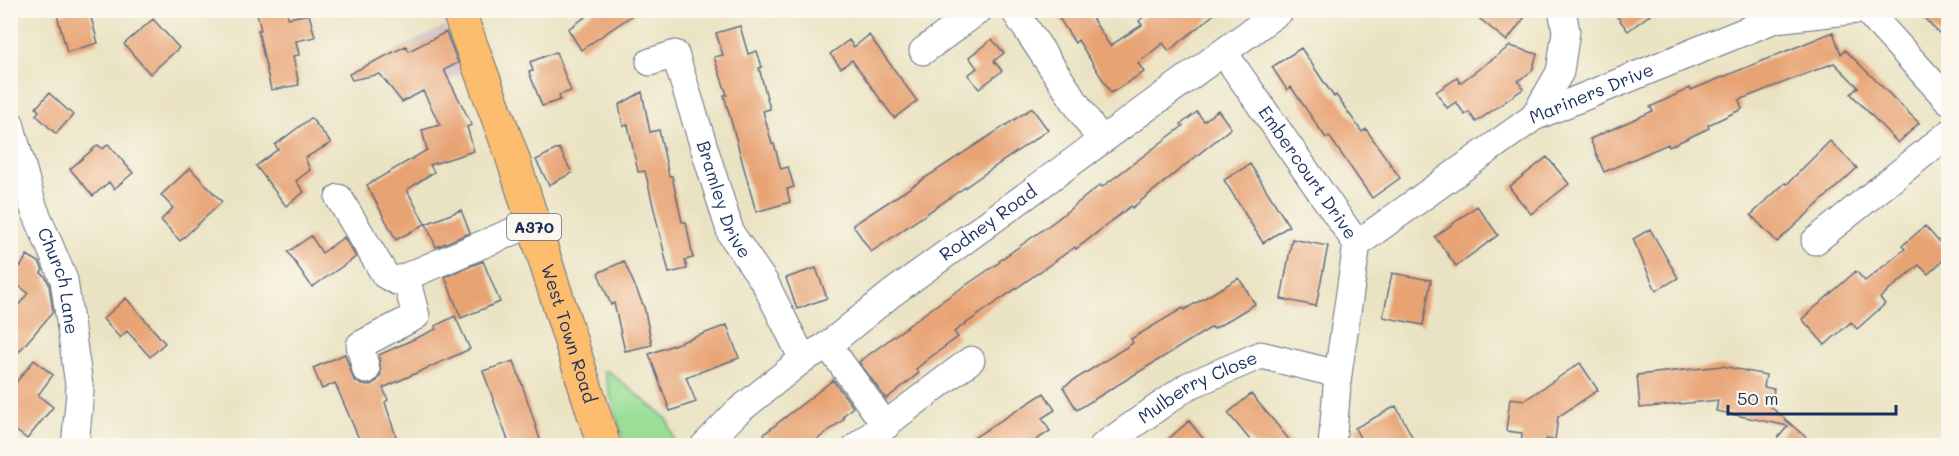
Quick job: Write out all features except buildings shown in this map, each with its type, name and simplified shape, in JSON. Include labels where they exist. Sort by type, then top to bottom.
[{"type":"main road","name":"West Town Road","points":[[458,10],[512,156],[603,446]]},
{"type":"street","points":[[923,51],[979,10]]},
{"type":"street","points":[[1014,10],[1101,141]]},
{"type":"street","name":"Rodney Road","points":[[704,446],[736,413],[803,359],[828,345],[891,294],[1281,10]]},
{"type":"street","points":[[1534,117],[1560,72],[1566,31],[1562,10]]},
{"type":"street","name":"Mariners Drive","points":[[1357,244],[1534,117],[1775,19],[1857,10]]},
{"type":"street","points":[[1866,10],[1948,100]]},
{"type":"street","name":"Embercourt Drive","points":[[1224,53],[1357,244],[1338,374],[1332,446]]},
{"type":"street","name":"Bramley Drive","points":[[650,62],[675,54],[731,234],[765,283],[803,359]]},
{"type":"street","name":"Church Lane","points":[[10,123],[22,210],[64,280],[80,392],[75,446]]},
{"type":"street","points":[[1815,241],[1948,134]]},
{"type":"street","points":[[339,198],[385,274],[396,281],[533,223]]},
{"type":"street","points":[[366,370],[360,345],[416,316],[406,278]]},
{"type":"street","points":[[828,345],[886,426]]},
{"type":"street","name":"Mulberry Close","points":[[1103,446],[1188,386],[1261,355],[1338,374]]},
{"type":"street","points":[[857,446],[971,360]]},
{"type":"shaded area","points":[[445,26],[465,71],[400,105],[371,63]]},
{"type":"green space","points":[[604,371],[608,371],[667,419],[676,445],[627,445],[621,433]]}]
